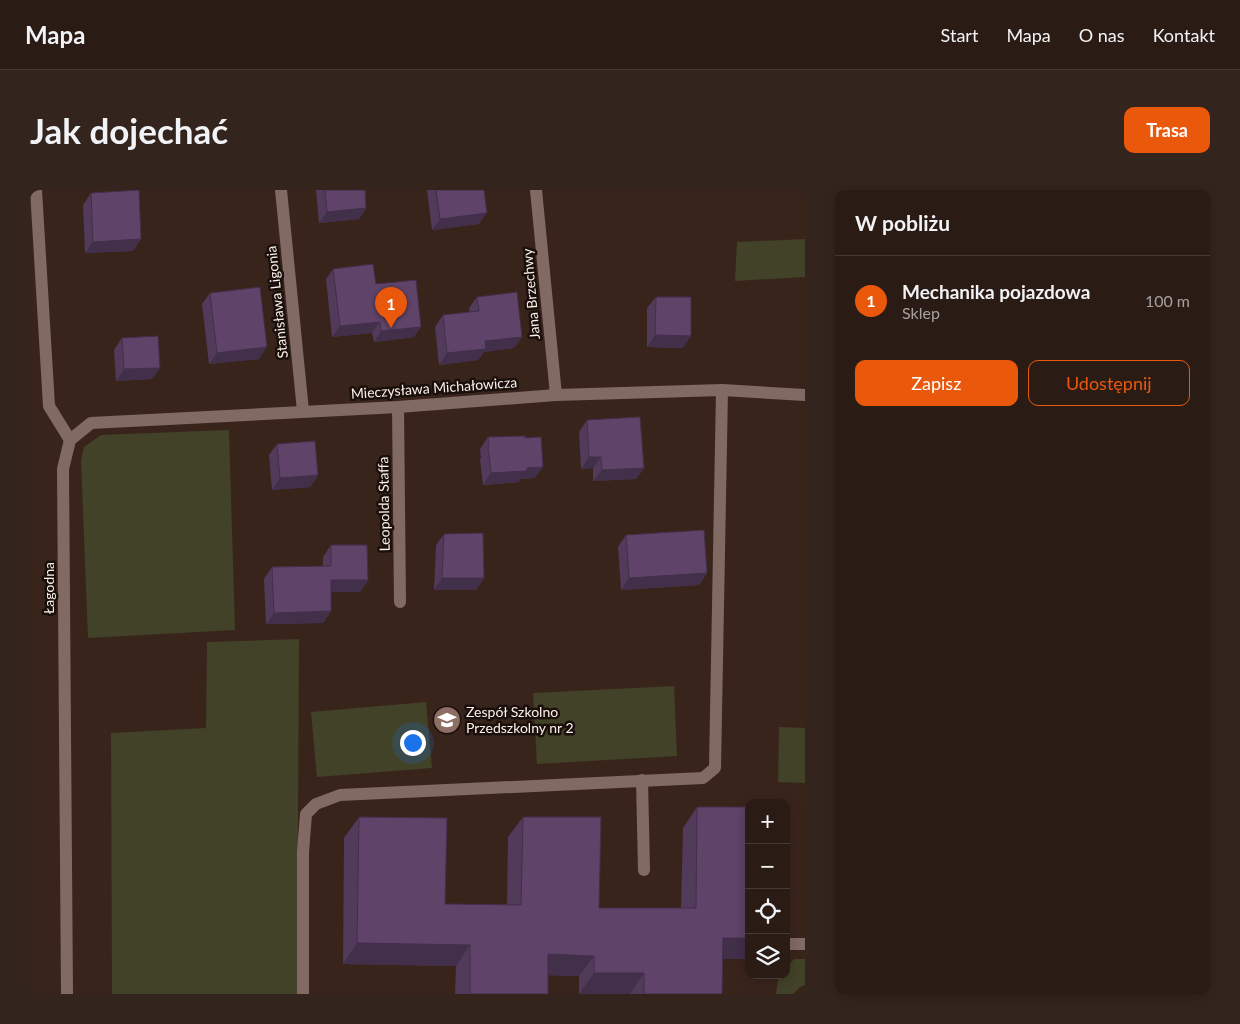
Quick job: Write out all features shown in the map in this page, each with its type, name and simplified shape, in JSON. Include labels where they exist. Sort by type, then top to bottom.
[{"type":"street","points":[[36,190],[49,406],[70,440]]},
{"type":"street","name":"Stanisława Ligonia","points":[[281,190],[302,411]]},
{"type":"street","name":"Jana Brzechwy","points":[[536,190],[556,395]]},
{"type":"street","points":[[303,994],[303,852],[306,814],[316,804],[340,795],[703,778],[715,768],[722,390]]},
{"type":"street","name":"Mieczysława Michałowicza","points":[[70,440],[91,423],[398,407],[556,395],[722,390],[805,395]]},
{"type":"street","name":"Leopolda Staffa","points":[[398,407],[400,602]]},
{"type":"street","name":"Łagodna","points":[[68,994],[63,468],[70,440]]},
{"type":"street","points":[[642,780],[644,870]]},
{"type":"street","points":[[790,944],[805,944]]},
{"type":"green space","points":[[805,239],[805,277],[735,281],[737,242]]},
{"type":"green space","points":[[229,430],[235,630],[88,638],[81,460],[84,447],[101,435]]},
{"type":"green space","points":[[299,639],[297,994],[112,994],[111,733],[206,728],[207,642]]},
{"type":"green space","points":[[674,686],[677,756],[537,764],[533,693]]},
{"type":"green space","points":[[426,702],[432,768],[317,777],[311,712]]},
{"type":"green space","points":[[779,727],[805,728],[805,783],[778,782]]},
{"type":"green space","points":[[794,959],[805,959],[805,985],[793,994],[776,994],[779,979],[790,979],[790,964]]},
{"type":"building","points":[[139,190],[141,239],[93,242],[91,193]]},
{"type":"building","points":[[325,190],[365,190],[366,208],[327,212]]},
{"type":"building","points":[[436,190],[484,190],[487,213],[440,219]]},
{"type":"building","points":[[373,264],[376,284],[416,280],[421,327],[381,331],[380,322],[340,326],[333,269]]},
{"type":"building","points":[[260,287],[267,347],[217,353],[210,293]]},
{"type":"building","points":[[517,292],[522,337],[485,341],[486,349],[447,353],[443,315],[479,311],[477,297]]},
{"type":"building","points":[[656,297],[691,297],[691,336],[655,335]]},
{"type":"building","points":[[158,336],[160,368],[124,369],[122,338]]},
{"type":"building","points":[[640,417],[644,468],[602,470],[601,457],[589,457],[587,420]]},
{"type":"building","points":[[525,436],[525,438],[541,437],[543,467],[527,468],[527,471],[491,473],[488,437]]},
{"type":"building","points":[[315,441],[318,475],[280,478],[277,444]]},
{"type":"building","points":[[704,530],[707,573],[629,578],[626,535]]},
{"type":"building","points":[[483,533],[484,578],[442,578],[444,534]]},
{"type":"building","points":[[331,545],[367,545],[368,580],[331,580],[331,611],[274,613],[272,567],[331,566]]},
{"type":"building","points":[[697,807],[745,807],[745,938],[723,938],[722,994],[644,994],[644,973],[594,973],[594,956],[548,954],[548,994],[470,994],[470,945],[357,943],[359,817],[447,818],[445,904],[521,905],[523,817],[601,817],[599,908],[696,908]]},
{"type":"place","name":"Mechanika pojazdowa","points":[[391,328]]},
{"type":"place","name":"Zespół Szkolno Przedszkolny nr 2","points":[[447,720]]}]
